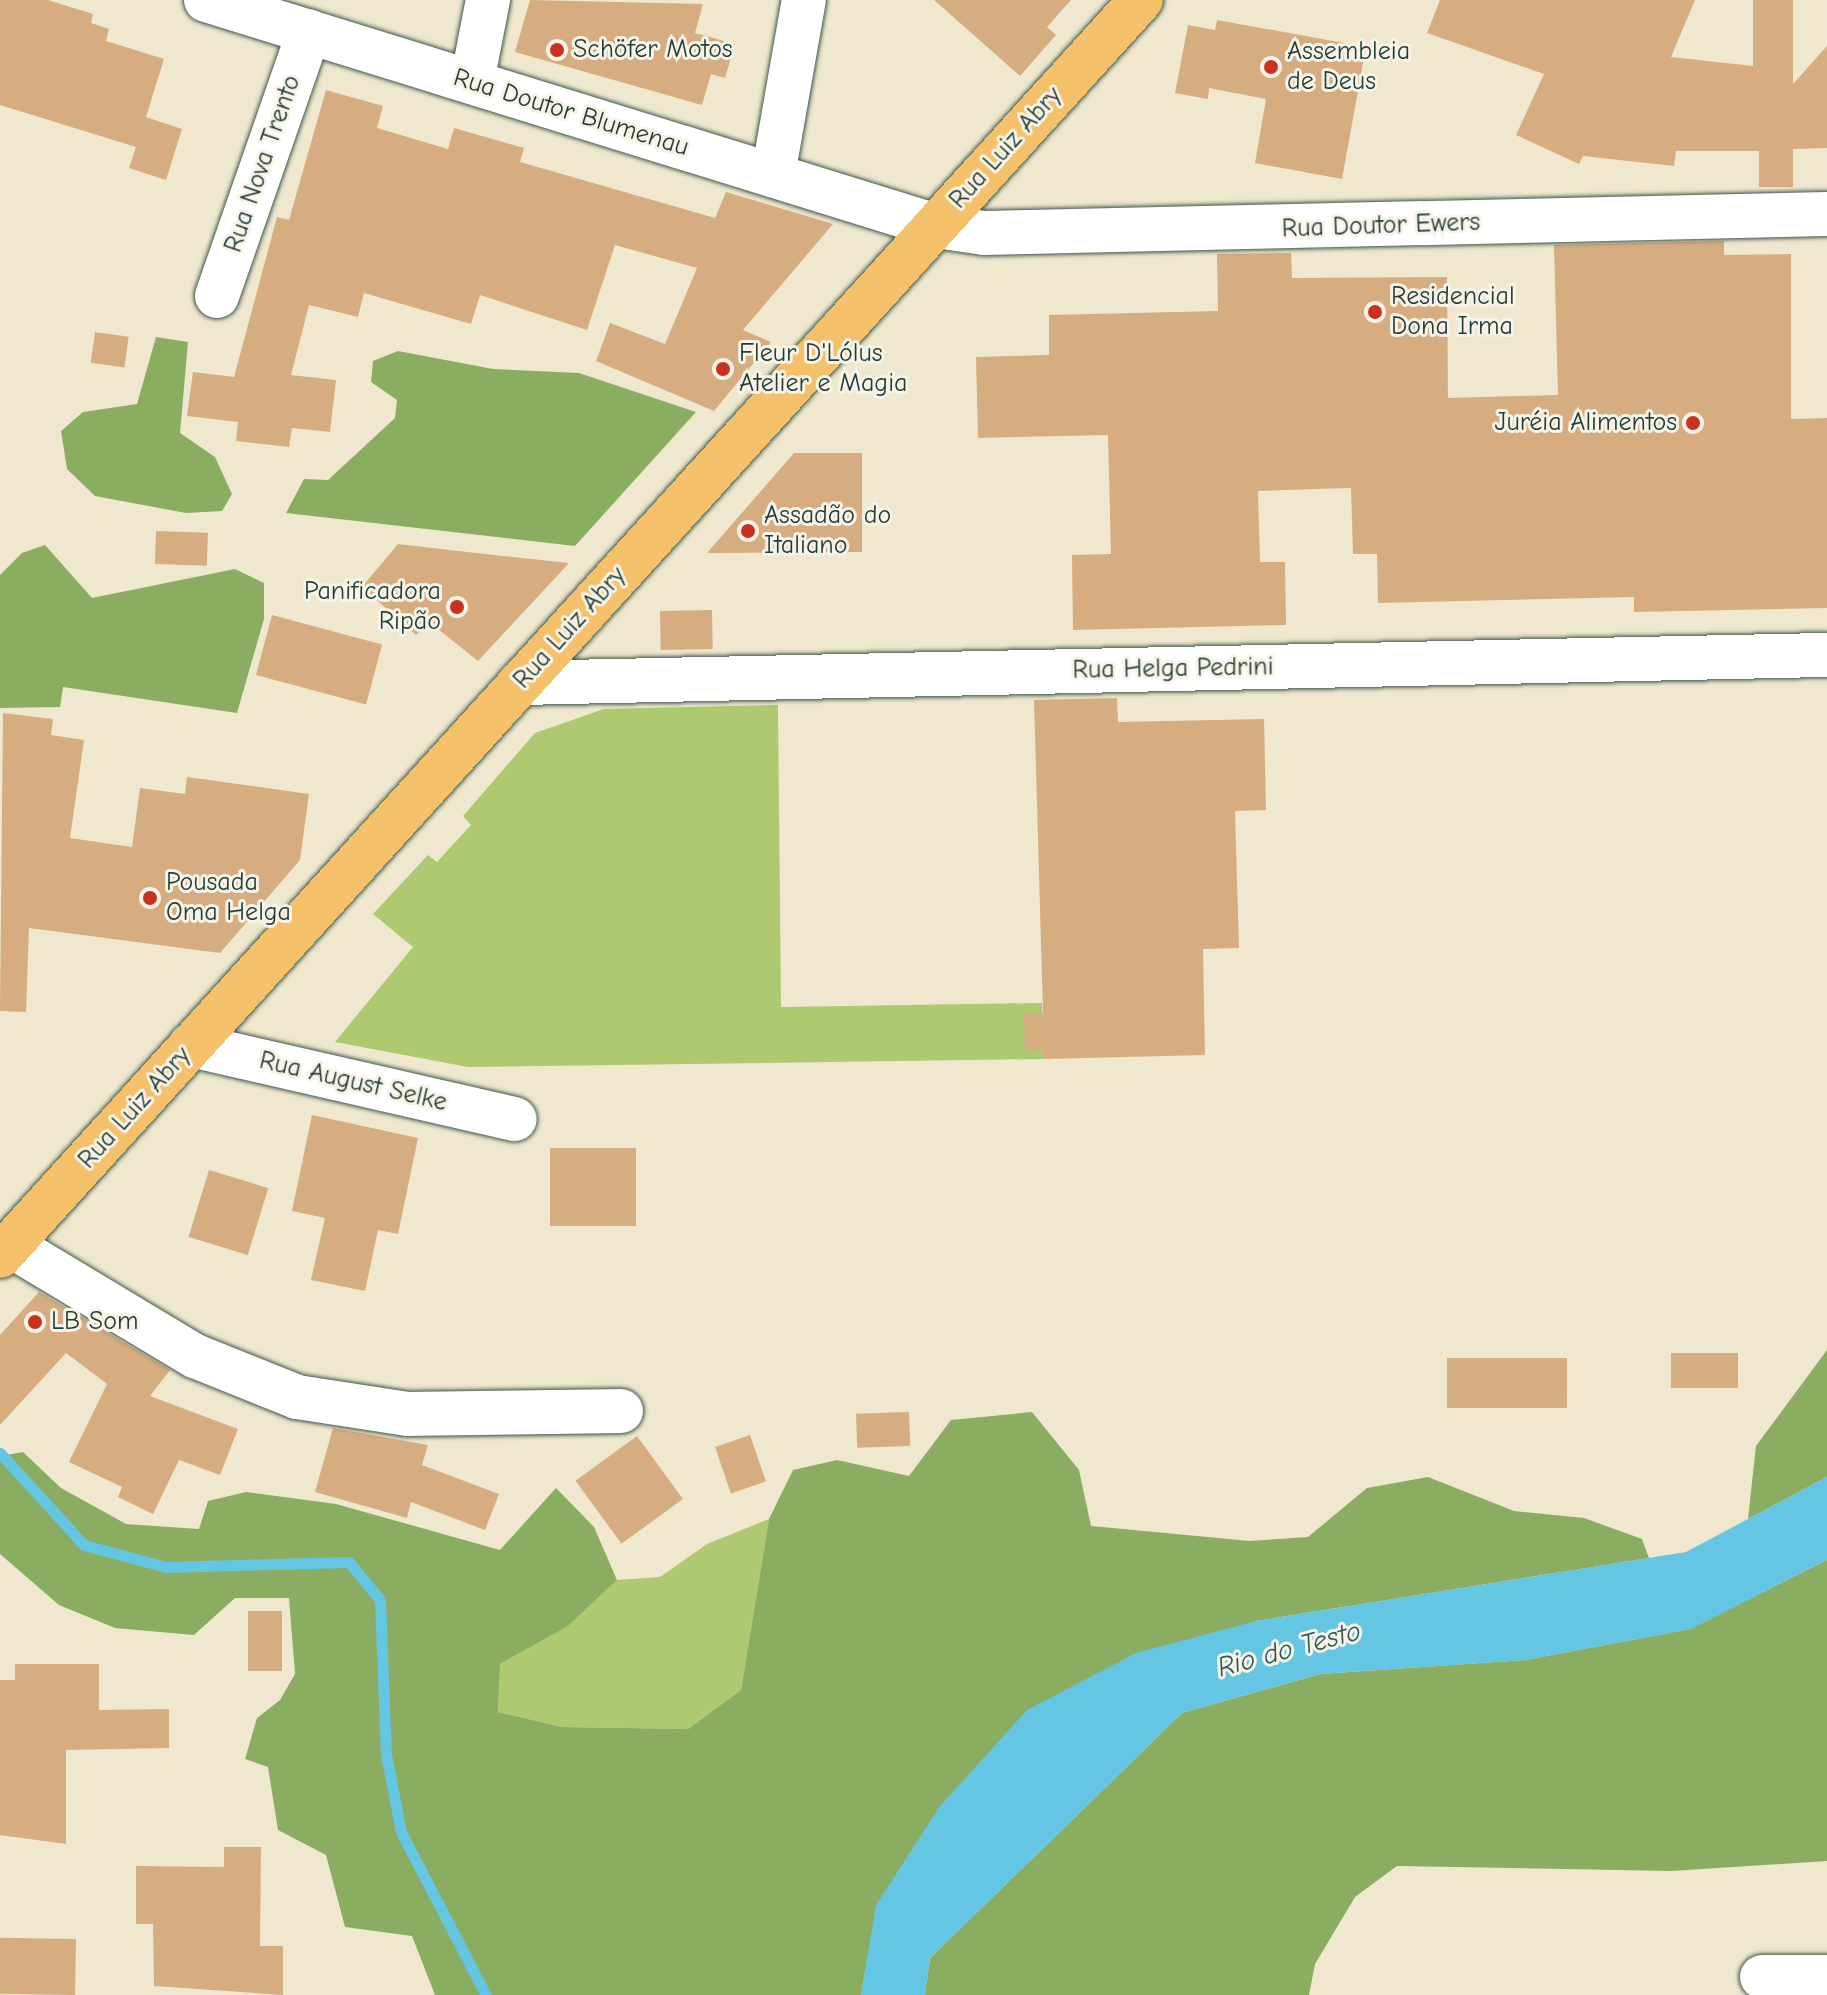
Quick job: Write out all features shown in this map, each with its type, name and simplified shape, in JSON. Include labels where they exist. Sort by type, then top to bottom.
[{"type":"main road","name":"Rua Luiz Abry","points":[[5,1251],[1141,0]]},
{"type":"street","name":"Rua Doutor Blumenau","points":[[206,0],[936,226]]},
{"type":"street","points":[[472,82],[488,0]]},
{"type":"street","points":[[773,175],[804,0]]},
{"type":"street","name":"Rua Nova Trento","points":[[217,296],[309,32]]},
{"type":"street","name":"Rua Doutor Ewers","points":[[936,226],[1034,235],[1827,214]]},
{"type":"street","name":"Rua Helga Pedrini","points":[[520,683],[1827,655]]},
{"type":"street","name":"Rua August Selke","points":[[191,1045],[515,1119]]},
{"type":"street","points":[[5,1251],[195,1356],[297,1397],[408,1414],[621,1411]]},
{"type":"street","points":[[1762,1977],[1827,1977]]},
{"type":"green space","points":[[156,337],[188,342],[180,433],[215,457],[232,494],[222,511],[186,513],[95,496],[67,469],[61,431],[83,412],[137,404]]},
{"type":"green space","points":[[398,351],[493,369],[579,373],[696,412],[575,546],[286,513],[304,479],[328,480],[395,418],[397,400],[371,382],[373,361]]},
{"type":"green space","points":[[45,545],[92,598],[235,569],[264,583],[264,619],[237,713],[63,687],[60,707],[0,708],[0,575],[22,553]]},
{"type":"green space","points":[[778,705],[781,1007],[1042,1003],[1044,1059],[468,1067],[335,1042],[413,947],[373,914],[428,855],[437,862],[471,825],[463,816],[535,733],[604,709]]},
{"type":"green space","points":[[1827,1350],[1827,1477],[1748,1519],[1756,1446]]},
{"type":"green space","points":[[1032,1412],[1079,1470],[1091,1526],[1250,1541],[1308,1537],[1367,1488],[1428,1477],[1514,1511],[1584,1518],[1642,1539],[1649,1558],[1256,1621],[877,1905],[861,1995],[435,1995],[412,1936],[345,1927],[326,1855],[278,1830],[268,1767],[245,1759],[257,1718],[280,1700],[295,1674],[289,1598],[235,1598],[194,1635],[115,1628],[59,1605],[0,1554],[0,1456],[23,1452],[61,1488],[126,1524],[199,1529],[208,1501],[246,1492],[336,1504],[500,1550],[556,1488],[594,1527],[617,1580],[567,1627],[500,1664],[498,1712],[562,1727],[688,1729],[741,1690],[769,1519],[793,1470],[837,1460],[909,1476],[951,1420]]},
{"type":"green space","points":[[769,1519],[741,1690],[688,1729],[562,1727],[498,1712],[500,1664],[567,1627],[617,1580],[660,1577],[707,1544]]},
{"type":"green space","points":[[1827,1560],[1827,1861],[1671,1871],[1397,1866],[1355,1897],[1315,1964],[1309,1995],[925,1995],[930,1958],[1182,1713],[1320,1674],[1525,1660],[1690,1629]]},
{"type":"water","name":"Rio do Testo","points":[[1827,1477],[1827,1560],[1691,1629],[1525,1660],[1320,1674],[1182,1713],[930,1958],[925,1995],[861,1995],[876,1905],[940,1806],[1027,1710],[1136,1653],[1256,1621],[1686,1552]]},
{"type":"building","points":[[0,0],[48,0],[93,14],[91,23],[109,29],[106,41],[164,59],[146,117],[182,129],[166,180],[129,168],[136,147],[0,105]]},
{"type":"building","points":[[530,0],[703,4],[695,33],[735,44],[725,78],[711,74],[702,105],[515,52]]},
{"type":"building","points":[[934,0],[1071,0],[1047,27],[1056,35],[1020,76]]},
{"type":"building","points":[[1440,0],[1695,0],[1671,57],[1753,66],[1753,0],[1793,0],[1793,84],[1827,46],[1827,148],[1793,149],[1793,187],[1759,187],[1759,151],[1676,151],[1674,166],[1583,156],[1579,164],[1516,135],[1544,74],[1427,33]]},
{"type":"building","name":"Assembleia de Deus","points":[[1217,20],[1366,47],[1342,179],[1255,163],[1266,99],[1209,88],[1208,99],[1175,93],[1188,25],[1215,30]]},
{"type":"building","points":[[326,90],[383,106],[377,128],[448,149],[454,128],[524,148],[520,162],[715,218],[726,192],[833,224],[743,330],[771,342],[714,411],[596,361],[610,323],[665,344],[697,268],[615,245],[587,330],[480,295],[471,324],[364,293],[358,317],[309,305],[291,375],[336,380],[330,432],[292,428],[289,447],[236,441],[238,422],[187,416],[193,372],[234,377],[277,217],[289,220]]},
{"type":"building","points":[[1724,241],[1724,255],[1791,254],[1791,419],[1827,418],[1827,608],[1634,612],[1634,597],[1378,603],[1377,554],[1353,554],[1351,488],[1258,491],[1260,562],[1285,562],[1286,625],[1073,630],[1072,555],[1111,554],[1108,435],[978,438],[976,357],[1049,355],[1049,315],[1218,311],[1217,254],[1291,253],[1292,278],[1447,277],[1448,398],[1558,395],[1554,245]]},
{"type":"building","points":[[95,332],[129,337],[124,367],[91,363]]},
{"type":"building","points":[[794,453],[862,453],[862,552],[707,553]]},
{"type":"building","points":[[156,531],[208,533],[207,566],[155,564]]},
{"type":"building","name":"Panificadora Ripão","points":[[398,544],[569,563],[478,661],[429,622],[416,635],[362,587]]},
{"type":"building","points":[[712,610],[713,649],[661,650],[660,611]]},
{"type":"building","points":[[272,615],[382,645],[366,704],[256,675]]},
{"type":"building","points":[[1117,698],[1118,722],[1264,719],[1266,810],[1235,811],[1239,948],[1203,949],[1205,1055],[1044,1059],[1043,1050],[1025,1050],[1024,1014],[1043,1013],[1034,700]]},
{"type":"building","points":[[3,713],[53,719],[51,735],[84,740],[70,838],[132,847],[140,788],[185,794],[187,777],[309,794],[300,860],[220,953],[29,928],[26,1012],[0,1011]]},
{"type":"building","points":[[312,1115],[418,1138],[398,1234],[378,1230],[365,1291],[311,1280],[325,1218],[292,1211]]},
{"type":"building","points":[[550,1148],[636,1148],[636,1226],[550,1226]]},
{"type":"building","points":[[209,1170],[268,1188],[248,1255],[189,1237]]},
{"type":"building","points":[[39,1292],[170,1370],[150,1396],[238,1429],[220,1475],[179,1460],[153,1514],[118,1497],[122,1487],[69,1462],[107,1384],[66,1353],[0,1425],[0,1335]]},
{"type":"building","points":[[1671,1353],[1738,1353],[1738,1388],[1671,1388]]},
{"type":"building","points":[[1447,1358],[1567,1358],[1567,1408],[1447,1408]]},
{"type":"building","points":[[909,1412],[910,1446],[857,1448],[856,1414]]},
{"type":"building","points":[[333,1428],[428,1445],[422,1465],[499,1494],[485,1530],[411,1502],[407,1518],[315,1492]]},
{"type":"building","points":[[750,1435],[766,1481],[731,1493],[715,1447]]},
{"type":"building","points":[[637,1436],[683,1499],[621,1544],[576,1481]]},
{"type":"building","points":[[248,1611],[282,1611],[282,1671],[248,1671]]},
{"type":"building","points":[[15,1664],[99,1664],[99,1710],[169,1709],[169,1748],[66,1750],[66,1844],[0,1835],[0,1680],[15,1680]]},
{"type":"building","points":[[224,1847],[261,1847],[260,1946],[283,1946],[283,1995],[154,1986],[153,1924],[136,1924],[136,1866],[224,1867]]},
{"type":"building","points":[[0,1938],[76,1939],[75,1995],[0,1994]]},
{"type":"waterway","points":[[0,1453],[84,1545],[166,1567],[349,1562],[380,1600],[386,1754],[401,1832],[486,1995]]},
{"type":"place","name":"Schöfer Motos","points":[[557,50]]},
{"type":"place","name":"Assembleia de Deus","points":[[1271,67]]},
{"type":"place","name":"Residencial Dona Irma","points":[[1375,312]]},
{"type":"place","name":"Fleur D'Lólus Atelier e Magia","points":[[723,369]]},
{"type":"place","name":"Juréia Alimentos","points":[[1693,423]]},
{"type":"place","name":"Assadão do Italiano","points":[[748,531]]},
{"type":"place","name":"Panificadora Ripão","points":[[457,607]]},
{"type":"place","name":"Pousada Oma Helga","points":[[150,898]]},
{"type":"place","name":"LB Som","points":[[35,1322]]}]
